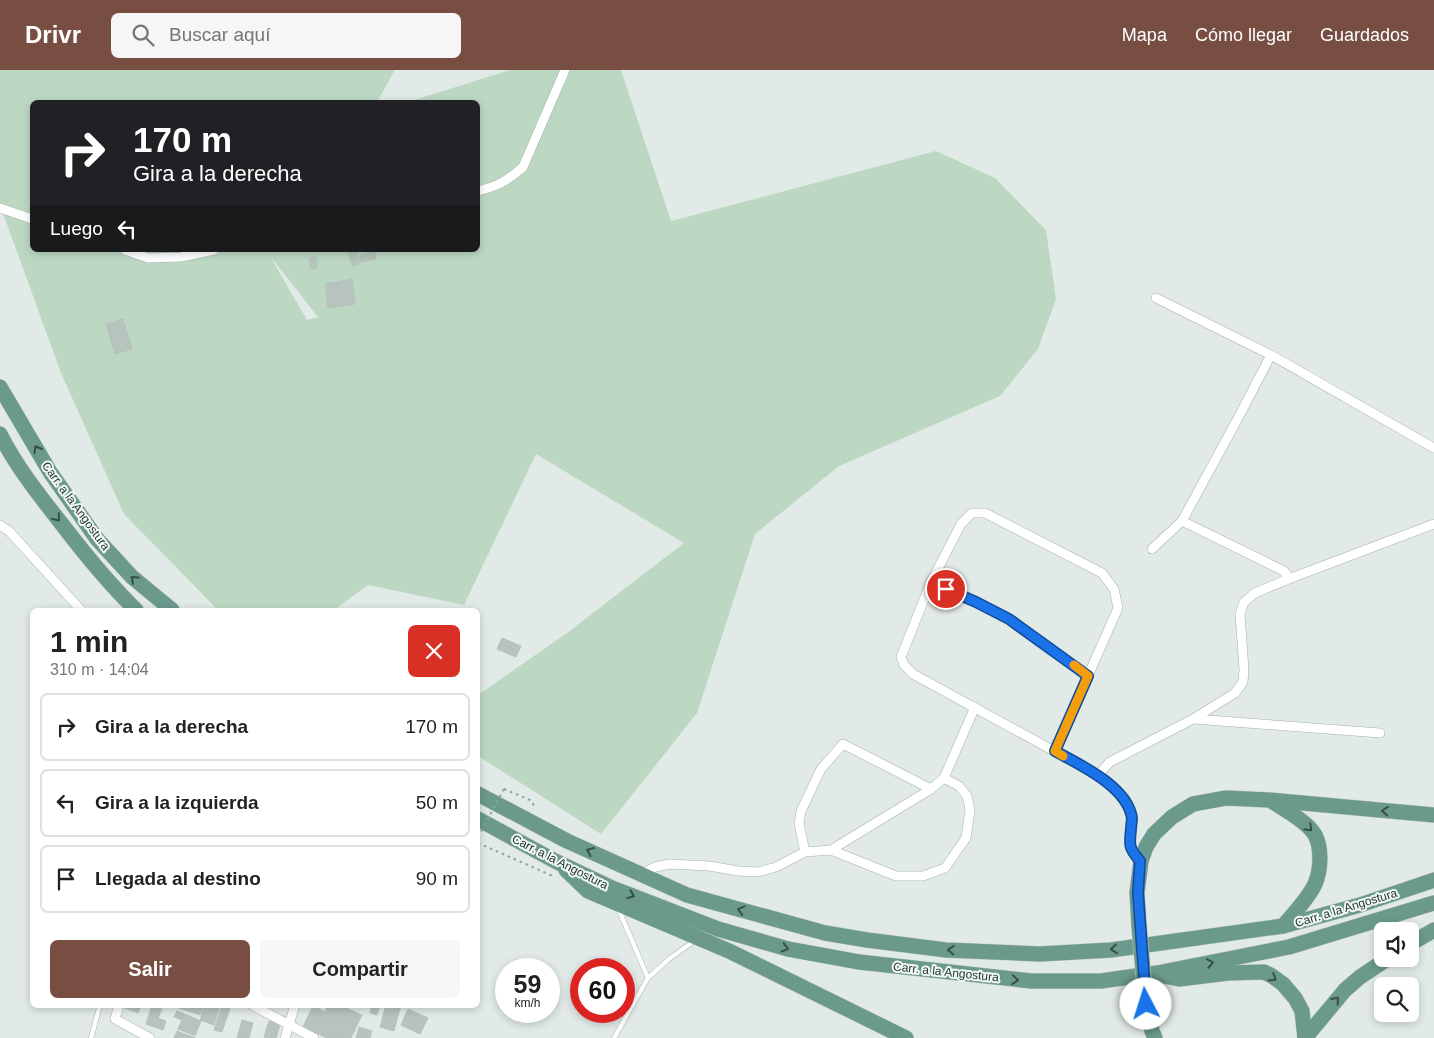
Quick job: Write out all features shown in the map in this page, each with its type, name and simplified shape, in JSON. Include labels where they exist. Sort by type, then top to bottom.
[{"type":"main road","name":"Carr. a la Angostura","points":[[0,387],[50,472],[97,539],[132,578],[170,608]]},
{"type":"main road","name":"Carr. a la Angostura","points":[[0,434],[10,453],[47,505],[85,554],[134,608]]},
{"type":"main road","name":"Carr. a la Angostura","points":[[480,795],[567,841],[687,896],[825,933],[946,950],[1040,954],[1102,950],[1283,926],[1360,905],[1434,880]]},
{"type":"main road","points":[[1152,1036],[1146,1004],[1139,926],[1138,893],[1140,861],[1154,834],[1172,816],[1193,804],[1226,798],[1269,800],[1434,815]]},
{"type":"main road","points":[[1269,800],[1300,819],[1315,834],[1320,851],[1319,872],[1315,885],[1283,926]]},
{"type":"main road","name":"Carr. a la Angostura","points":[[480,820],[555,861],[612,888],[718,929],[788,949],[859,962],[1031,981],[1101,981],[1157,973],[1289,947],[1434,903]]},
{"type":"main road","points":[[555,861],[588,891],[729,951],[906,1038]]},
{"type":"main road","points":[[1419,939],[1434,930]]},
{"type":"main road","points":[[1305,1038],[1345,990],[1375,967]]},
{"type":"main road","points":[[1157,973],[1179,979],[1228,973],[1264,972],[1283,984],[1296,998],[1302,1011],[1305,1038]]},
{"type":"street","points":[[480,191],[494,188],[523,167],[564,70]]},
{"type":"street","points":[[0,208],[30,218]]},
{"type":"street","points":[[131,252],[148,258],[181,257],[205,252]]},
{"type":"street","points":[[1156,298],[1271,355],[1434,448]]},
{"type":"street","points":[[1152,550],[1182,521],[1271,355]]},
{"type":"street","points":[[1055,751],[1118,608],[1114,589],[1102,573],[985,513],[972,513],[961,524],[931,582],[901,657],[904,666],[913,674],[1098,775],[1124,798],[1132,818],[1130,844],[1133,853],[1140,861]]},
{"type":"street","points":[[1182,521],[1284,571],[1287,576],[1286,580]]},
{"type":"street","points":[[1098,775],[1110,762],[1193,719],[1235,693],[1243,682],[1244,670],[1240,614],[1244,602],[1255,592],[1434,524]]},
{"type":"street","points":[[0,525],[8,531],[79,608]]},
{"type":"street","points":[[931,582],[1009,619],[1088,676]]},
{"type":"street","points":[[831,850],[930,789],[944,778],[974,707]]},
{"type":"street","points":[[1193,719],[1380,734]]},
{"type":"street","points":[[805,852],[799,824],[801,811],[820,769],[843,744],[930,789]]},
{"type":"street","points":[[640,875],[655,867],[670,864],[709,866],[758,872],[776,867],[805,852],[831,850],[896,876],[923,876],[945,868],[966,838],[970,810],[967,796],[959,786],[944,778]]},
{"type":"street","points":[[118,1008],[115,1019],[150,1038]]},
{"type":"street","points":[[258,1008],[314,1038]]},
{"type":"street","points":[[285,1038],[294,1008]]},
{"type":"lane","points":[[615,903],[648,978]]},
{"type":"lane","points":[[614,1038],[648,978],[668,960],[698,938]]},
{"type":"lane","points":[[91,1038],[99,1008]]},
{"type":"path","points":[[480,833],[504,789],[530,800]]},
{"type":"path","points":[[480,844],[554,877]]},
{"type":"green space","points":[[0,70],[395,70],[378,100],[30,100],[30,252],[480,252],[480,100],[414,100],[510,70],[621,70],[671,221],[936,151],[995,178],[1046,230],[1056,299],[1038,349],[1000,396],[839,466],[755,534],[697,713],[601,834],[480,757],[480,694],[567,633],[684,543],[536,454],[464,605],[368,585],[337,608],[216,608],[124,514],[61,373],[0,205]],"holes":[[[270,256],[318,317],[307,320]]]},
{"type":"building","points":[[356,252],[359,264],[352,266],[348,253]]},
{"type":"building","points":[[375,252],[376,259],[360,262],[359,256]]},
{"type":"building","points":[[316,257],[317,268],[311,269],[309,258]]},
{"type":"building","points":[[352,279],[355,304],[328,308],[325,284]]},
{"type":"building","points":[[123,319],[132,349],[115,354],[106,324]]},
{"type":"building","points":[[502,638],[521,646],[516,657],[497,649]]},
{"type":"building","points":[[125,1008],[140,1008],[138,1013]]},
{"type":"building","points":[[151,1008],[162,1009],[158,1018],[166,1021],[163,1030],[146,1024]]},
{"type":"building","points":[[179,1008],[203,1008],[200,1015]]},
{"type":"building","points":[[204,1008],[219,1008],[214,1025],[200,1020]]},
{"type":"building","points":[[221,1008],[230,1008],[222,1032],[214,1030]]},
{"type":"building","points":[[312,1008],[325,1012],[327,1008],[346,1008],[362,1015],[351,1038],[327,1038],[303,1027]]},
{"type":"building","points":[[371,1008],[379,1008],[377,1015],[370,1013]]},
{"type":"building","points":[[385,1008],[400,1008],[394,1031],[380,1027]]},
{"type":"building","points":[[408,1009],[428,1018],[420,1034],[401,1025]]},
{"type":"building","points":[[177,1011],[201,1021],[195,1036],[178,1029],[182,1020],[174,1017]]},
{"type":"building","points":[[242,1020],[253,1023],[249,1038],[237,1038]]},
{"type":"building","points":[[269,1021],[280,1025],[276,1038],[264,1037]]},
{"type":"building","points":[[359,1027],[372,1031],[370,1038],[356,1038]]},
{"type":"building","points":[[177,1031],[195,1038],[174,1038]]},
{"type":"slow traffic","points":[[1063,756],[1055,751],[1088,676],[1074,665]]},
{"type":"route","points":[[946,589],[1009,619],[1088,676],[1055,751],[1098,775],[1124,798],[1132,818],[1130,844],[1133,853],[1140,861],[1138,893],[1139,926],[1146,1004]]}]
